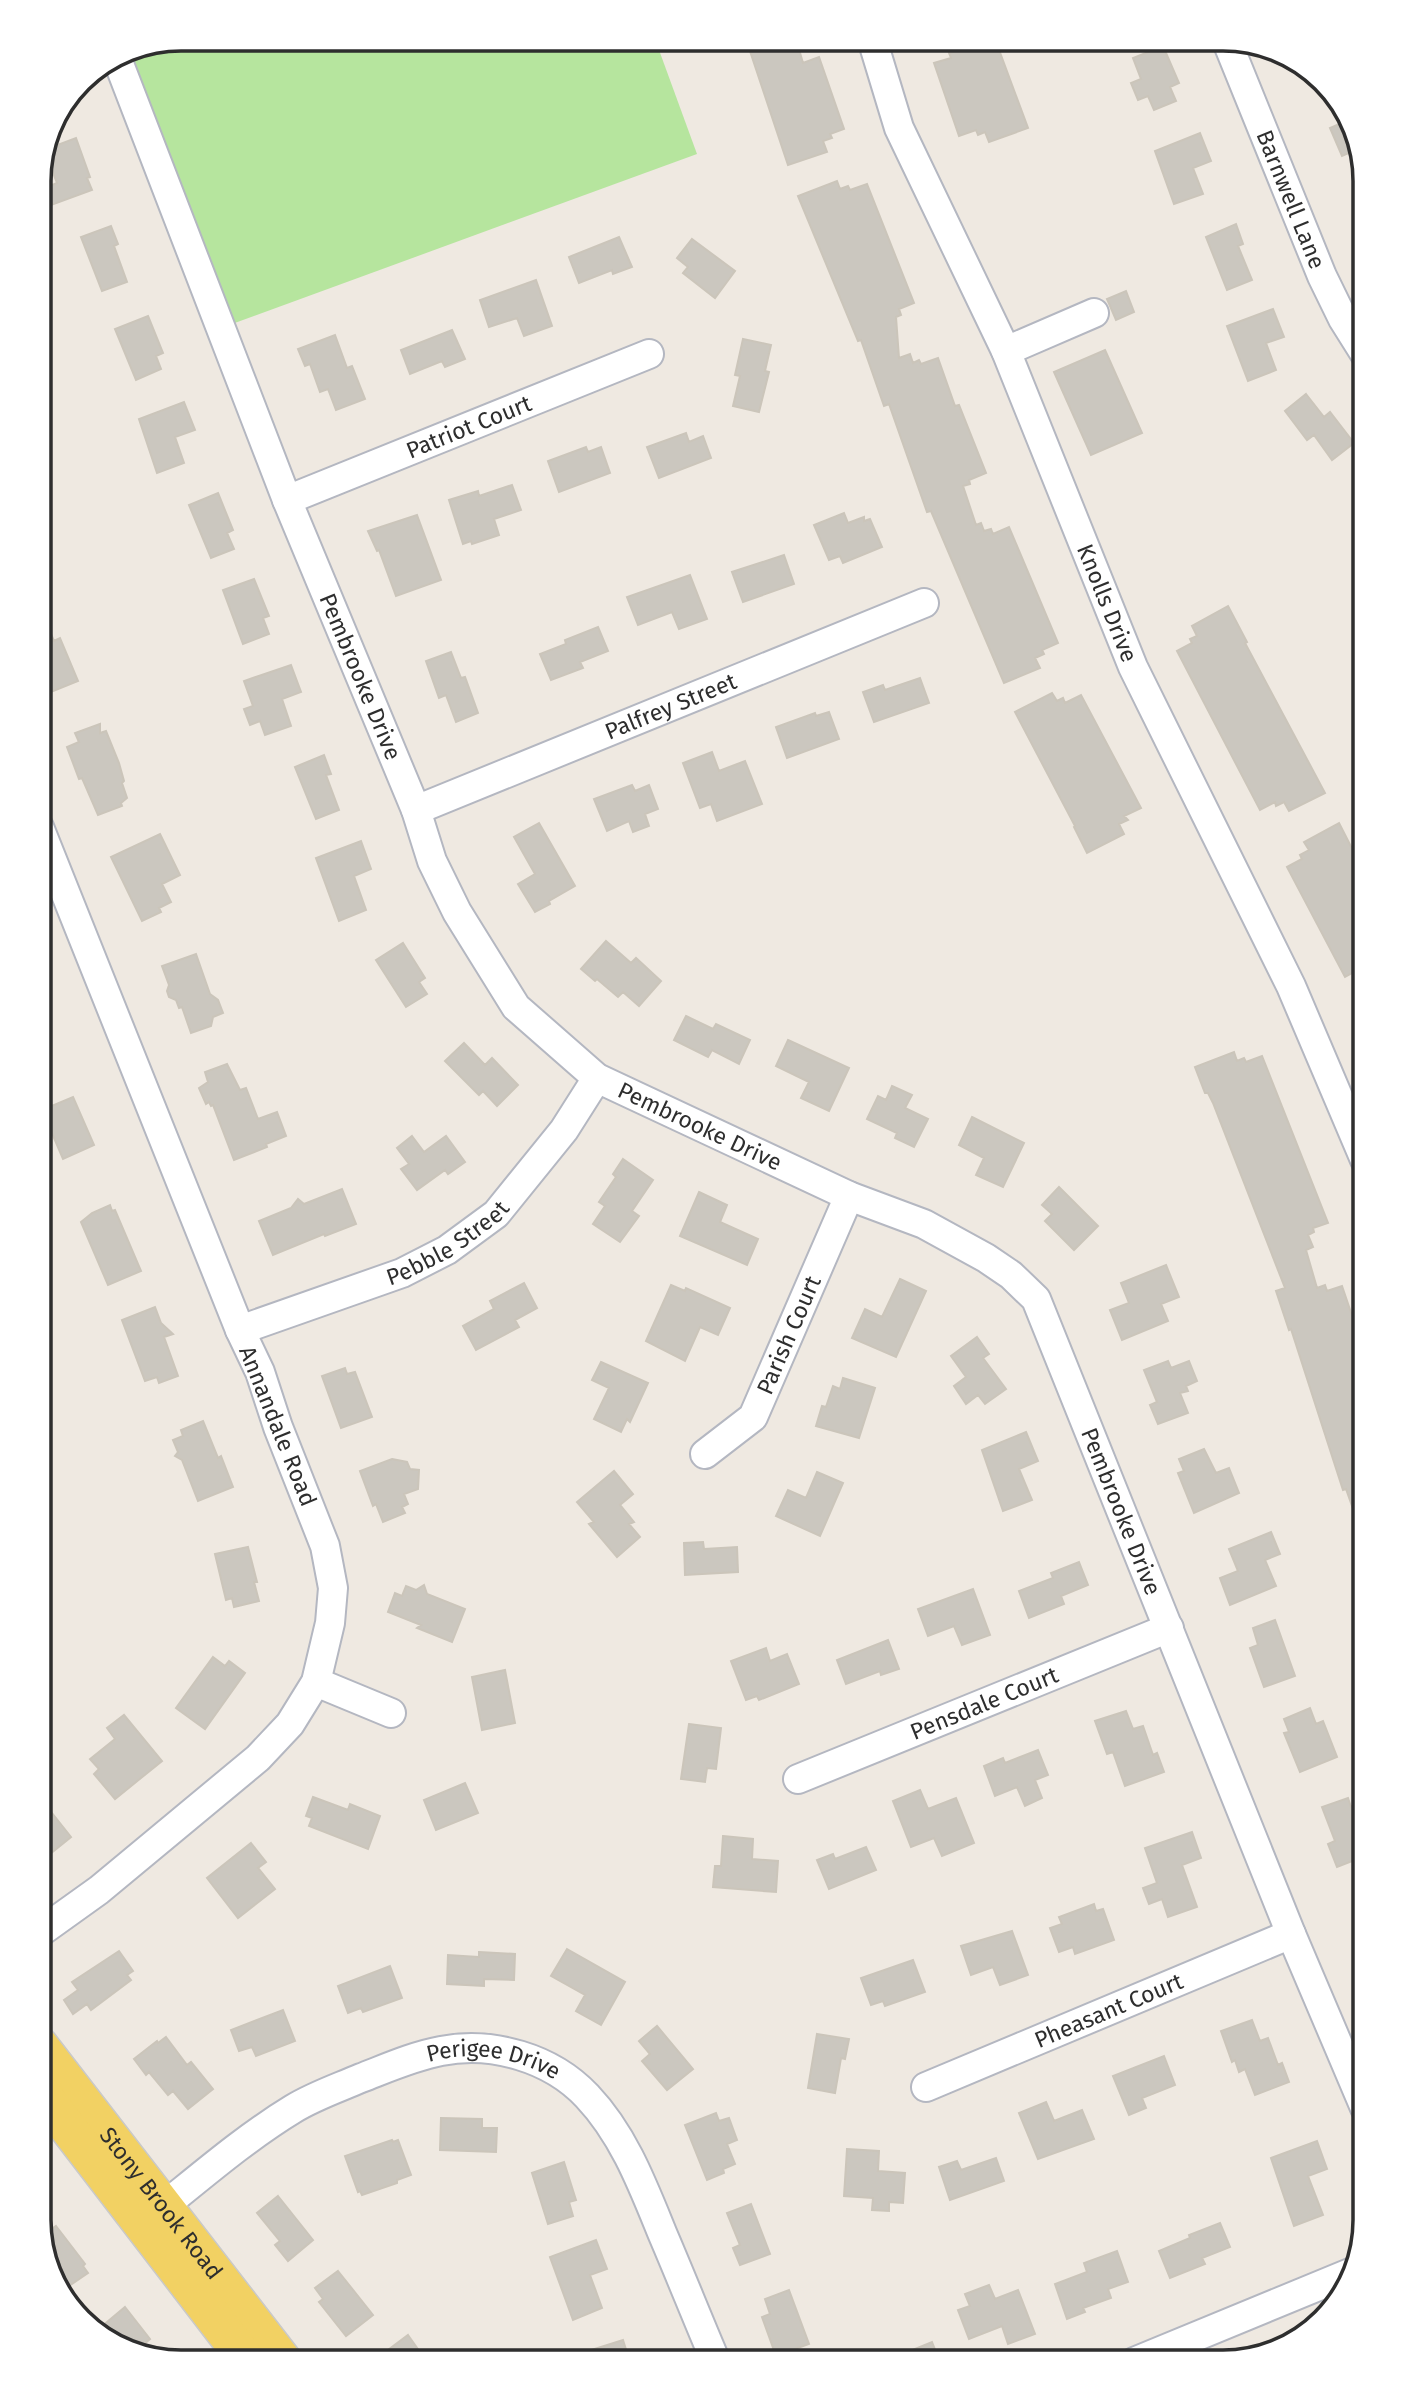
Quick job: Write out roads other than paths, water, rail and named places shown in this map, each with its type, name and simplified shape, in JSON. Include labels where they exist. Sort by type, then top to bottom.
[{"type":"main road","name":"Stony Brook Road","points":[[51,2064],[240,2350]]},
{"type":"main road","name":"Stony Brook Road","points":[[51,2105],[273,2350]]},
{"type":"street","name":"Knolls Drive","points":[[876,51],[899,128],[1006,351],[1133,667],[1291,986],[1353,1130]]},
{"type":"street","name":"Barnwell Lane","points":[[1231,51],[1322,276],[1353,334]]},
{"type":"street","name":"Pembrooke Drive","points":[[119,66],[287,500],[416,810],[432,861],[457,912],[516,1007],[597,1077],[849,1196],[924,1224],[1012,1275],[1035,1299],[1291,1934],[1353,2078]]},
{"type":"street","points":[[1006,351],[1094,313]]},
{"type":"street","name":"Patriot Court","points":[[287,500],[649,354]]},
{"type":"street","name":"Palfrey Street","points":[[416,810],[924,603]]},
{"type":"street","name":"Annandale Road","points":[[51,857],[240,1330],[260,1372],[278,1427],[325,1546],[333,1588],[331,1612],[316,1682],[290,1724],[258,1758],[99,1890],[51,1924]]},
{"type":"street","name":"Pebble Street","points":[[240,1330],[402,1273],[447,1250],[496,1214],[564,1130],[597,1077]]},
{"type":"street","name":"Parish Court","points":[[705,1454],[753,1417],[849,1196]]},
{"type":"street","name":"Pensdale Court","points":[[798,1779],[1169,1628]]},
{"type":"street","points":[[316,1682],[391,1713]]},
{"type":"street","name":"Pheasant Court","points":[[926,2087],[1291,1934]]},
{"type":"street","name":"Perigee Drive","points":[[153,2216],[246,2141],[296,2108],[388,2067],[442,2051],[505,2052],[537,2060],[562,2074],[587,2096],[614,2131],[634,2164],[711,2350]]},
{"type":"street","points":[[1163,2350],[1340,2277]]}]
